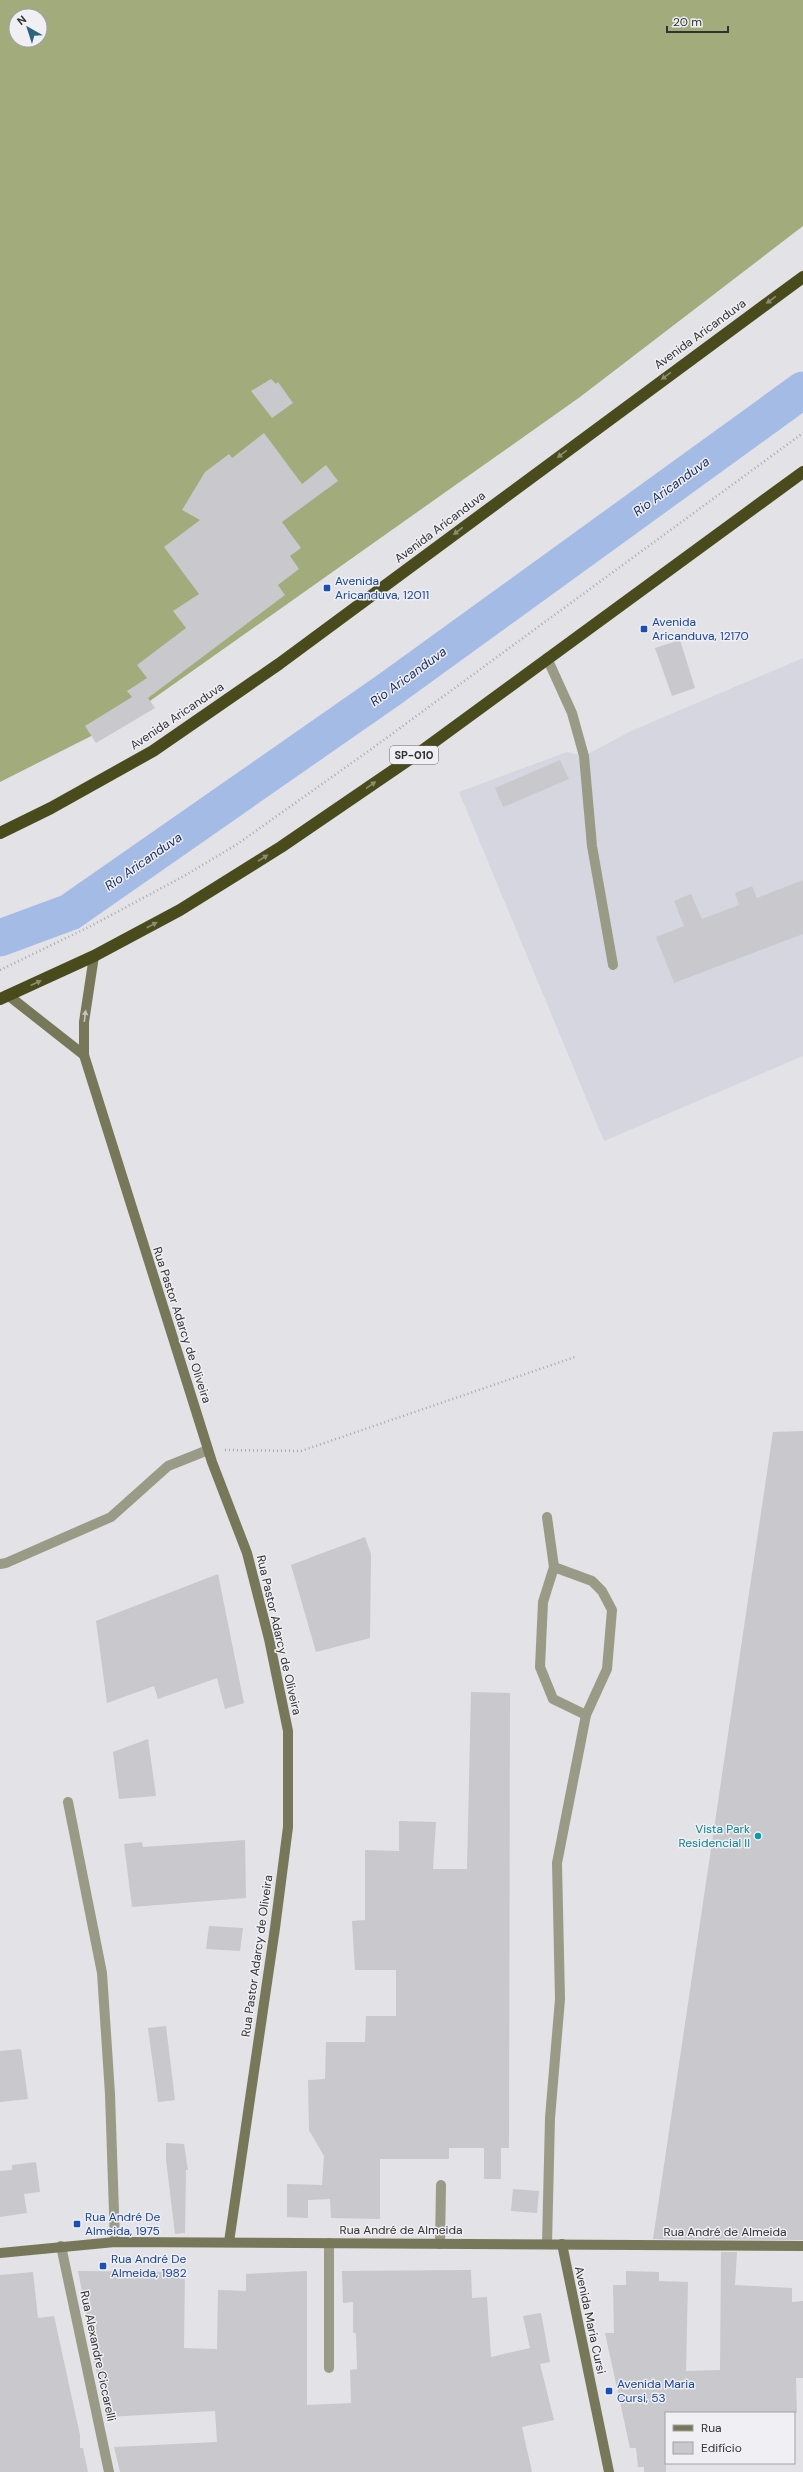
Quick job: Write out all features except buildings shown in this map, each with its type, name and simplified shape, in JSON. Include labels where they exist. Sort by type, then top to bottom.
[{"type":"highway","name":"Avenida Aricanduva","points":[[0,833],[51,808],[153,751],[279,664],[803,277]]},
{"type":"highway","name":"SP-010","points":[[4,997],[94,956],[180,910],[281,847],[423,750],[803,472]]},
{"type":"street","points":[[547,658],[572,713],[584,756],[592,846],[613,965]]},
{"type":"street","name":"Rua Pastor Adarcy de Oliveira","points":[[94,956],[84,1022],[84,1055],[208,1450],[247,1553],[269,1639],[288,1731],[288,1827],[275,1928],[229,2242]]},
{"type":"street","points":[[4,997],[84,1055]]},
{"type":"street","points":[[0,1564],[6,1563],[112,1517],[168,1466],[208,1450]]},
{"type":"street","points":[[547,1517],[554,1567],[543,1602],[540,1667],[554,1699],[586,1715]]},
{"type":"street","points":[[547,2244],[550,2118],[560,1999],[557,1863],[586,1715],[607,1669],[612,1610],[602,1591],[592,1581],[554,1567]]},
{"type":"street","points":[[68,1802],[102,1973],[110,2094],[115,2242]]},
{"type":"street","points":[[440,2244],[441,2185]]},
{"type":"street","name":"Rua André de Almeida","points":[[0,2253],[115,2242],[803,2246]]},
{"type":"street","points":[[329,2243],[329,2368]]},
{"type":"street","name":"Avenida Maria Cursi","points":[[562,2244],[609,2472]]},
{"type":"street","name":"Rua Alexandre Ciccarelli","points":[[61,2246],[109,2472]]},
{"type":"path","points":[[0,970],[96,923],[184,876],[236,845],[370,750],[803,433]]},
{"type":"path","points":[[208,1450],[301,1451],[575,1357]]},
{"type":"shaded area","points":[[803,658],[803,1056],[604,1141],[459,792],[567,752],[584,756],[631,731]]},
{"type":"green space","points":[[0,0],[803,0],[803,226],[580,397],[123,720],[0,782]]},
{"type":"waterway","name":"Rio Aricanduva","points":[[0,938],[70,912],[390,689],[803,390]]},
{"type":"place","name":"Avenida Aricanduva, 12011","points":[[327,588]]},
{"type":"place","name":"Avenida Aricanduva, 12170","points":[[644,629]]},
{"type":"place","name":"Vista Park Residencial II","points":[[758,1836]]},
{"type":"place","name":"Rua André De Almeida, 1975","points":[[77,2224]]},
{"type":"place","name":"Rua André De Almeida, 1982","points":[[103,2266]]},
{"type":"place","name":"Avenida Maria Cursi, 53","points":[[609,2391]]}]
